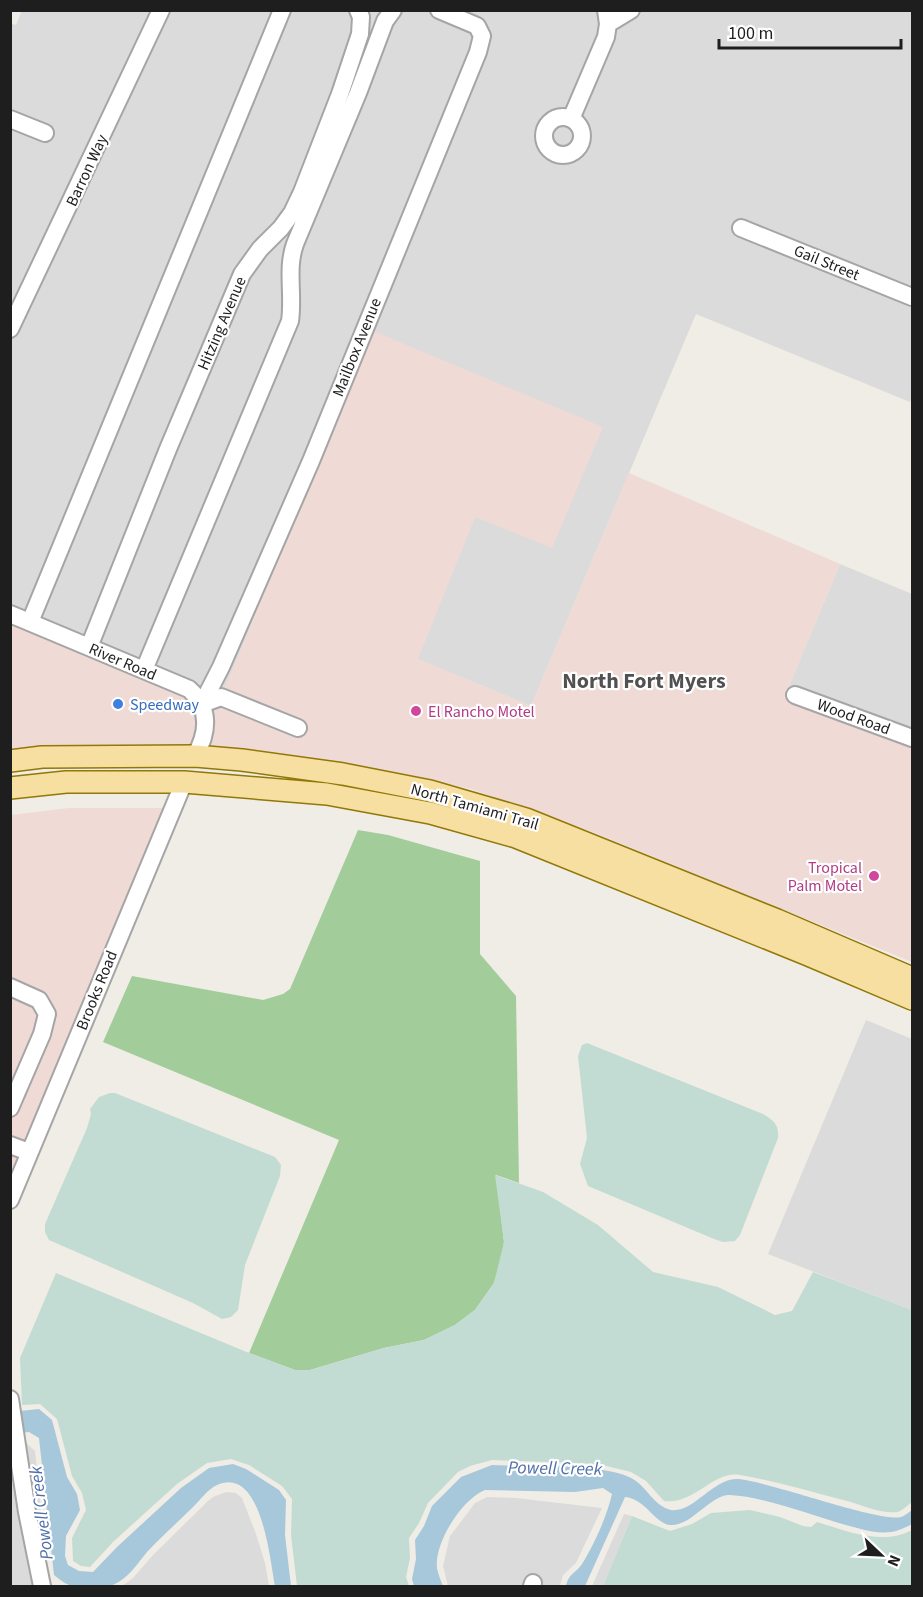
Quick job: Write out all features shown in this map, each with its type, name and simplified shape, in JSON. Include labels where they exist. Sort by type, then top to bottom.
[{"type":"main road","name":"North Tamiami Trail","points":[[10,761],[42,757],[195,756],[242,760],[372,779],[429,791],[526,819],[777,920],[911,988]]},
{"type":"main road","points":[[134,782],[146,776],[176,771],[195,756]]},
{"type":"main road","points":[[184,782],[203,770],[242,760]]},
{"type":"main road","name":"North Tamiami Trail","points":[[10,788],[66,782],[184,782],[327,794],[430,813],[516,837],[911,988]]},
{"type":"main road","points":[[516,837],[537,838],[560,845],[575,839]]},
{"type":"main road","points":[[576,861],[586,855],[597,855],[633,862]]},
{"type":"street","name":"Barron Way","points":[[10,329],[161,10]]},
{"type":"street","points":[[30,622],[282,10]]},
{"type":"street","name":"Hitzing Avenue","points":[[89,647],[168,449],[242,273],[260,249],[281,228],[292,213],[302,192],[340,94],[360,34],[361,16],[358,10]]},
{"type":"street","points":[[144,670],[290,321],[292,305],[290,258],[386,21],[393,10]]},
{"type":"street","name":"Mailbox Avenue","points":[[202,704],[226,657],[311,461],[478,52],[482,36],[477,26],[439,10]]},
{"type":"street","points":[[571,119],[606,37],[607,17],[631,10]]},
{"type":"street","points":[[10,119],[45,133]]},
{"type":"street","name":"Gail Street","points":[[741,228],[912,297]]},
{"type":"street","name":"River Road","points":[[10,614],[189,689],[202,704]]},
{"type":"street","name":"Wood Road","points":[[795,695],[912,738]]},
{"type":"street","points":[[195,756],[204,739],[202,704],[221,697],[298,728]]},
{"type":"street","name":"Brooks Road","points":[[10,1200],[184,782]]},
{"type":"street","points":[[10,987],[39,1000],[45,1008],[47,1020],[10,1108]]},
{"type":"street","points":[[10,1145],[29,1152]]},
{"type":"street","points":[[10,1399],[42,1587]]},
{"type":"shaded area","points":[[22,10],[912,11],[912,396],[910,402],[696,314],[531,706],[417,659],[475,516],[372,331],[217,708],[11,624],[10,23],[16,25]]},
{"type":"shaded area","points":[[373,331],[603,427],[552,548],[475,517],[418,659],[531,706],[629,473],[840,564],[786,693],[912,746],[912,962],[595,833],[471,789],[364,768],[242,748],[87,745],[11,753],[10,624],[217,707]]},
{"type":"shaded area","points":[[840,564],[912,594],[912,746],[786,693]]},
{"type":"shaded area","points":[[69,808],[171,808],[11,1194],[11,815]]},
{"type":"shaded area","points":[[866,1020],[912,1039],[912,1310],[768,1254]]},
{"type":"shaded area","points":[[587,1043],[763,1114],[775,1123],[778,1138],[740,1235],[735,1241],[723,1242],[714,1239],[588,1186],[580,1164],[587,1138],[578,1056],[582,1045]]},
{"type":"shaded area","points":[[115,1093],[275,1157],[281,1165],[280,1176],[245,1265],[238,1310],[231,1317],[222,1319],[193,1303],[49,1240],[45,1232],[45,1224],[87,1128],[90,1109],[99,1097]]},
{"type":"shaded area","points":[[495,1175],[543,1192],[598,1225],[653,1272],[718,1287],[775,1315],[792,1311],[813,1272],[912,1310],[912,1502],[899,1511],[885,1512],[780,1483],[740,1475],[721,1478],[685,1498],[664,1501],[646,1481],[631,1472],[598,1464],[492,1460],[458,1472],[428,1503],[409,1538],[410,1558],[406,1577],[409,1586],[297,1586],[291,1535],[292,1499],[282,1486],[249,1465],[231,1459],[207,1463],[177,1484],[113,1542],[90,1567],[81,1566],[73,1561],[72,1538],[86,1510],[82,1493],[72,1476],[57,1419],[40,1404],[22,1405],[20,1358],[56,1273],[249,1353],[295,1370],[310,1370],[384,1348],[424,1340],[455,1325],[475,1310],[494,1283],[504,1242]]},
{"type":"shaded area","points":[[23,1440],[35,1451],[40,1499],[42,1561],[47,1586],[11,1586],[11,1442]]},
{"type":"shaded area","points":[[226,1492],[236,1493],[242,1498],[265,1563],[269,1586],[122,1586],[133,1578],[208,1501]]},
{"type":"shaded area","points":[[487,1497],[602,1508],[576,1563],[563,1575],[560,1586],[448,1586],[443,1566],[450,1536],[475,1503]]},
{"type":"shaded area","points":[[750,1510],[780,1517],[803,1526],[811,1527],[817,1522],[852,1533],[877,1537],[901,1535],[912,1530],[912,1586],[603,1586],[632,1516],[670,1531],[692,1524],[711,1513]]},
{"type":"shaded area","points":[[624,1514],[632,1516],[603,1586],[592,1586]]},
{"type":"green space","points":[[358,830],[388,835],[480,861],[480,954],[516,996],[519,1183],[496,1175],[504,1242],[494,1283],[475,1310],[455,1325],[424,1340],[384,1348],[310,1370],[295,1370],[249,1353],[339,1140],[103,1042],[132,976],[263,1000],[283,994],[290,989]]},
{"type":"water","points":[[39,1409],[52,1420],[67,1477],[77,1494],[80,1510],[66,1536],[65,1556],[68,1565],[79,1571],[93,1572],[181,1488],[209,1468],[233,1464],[246,1469],[279,1490],[286,1500],[285,1535],[291,1586],[275,1586],[266,1538],[254,1502],[244,1489],[232,1483],[217,1485],[207,1492],[128,1574],[115,1584],[85,1587],[73,1586],[62,1581],[54,1575],[39,1438],[29,1432],[11,1434],[10,1412]]},
{"type":"water","name":"Powell Creek","points":[[492,1465],[562,1466],[616,1473],[635,1480],[659,1504],[671,1510],[687,1507],[727,1481],[741,1479],[878,1515],[901,1517],[912,1510],[912,1524],[894,1531],[874,1532],[773,1503],[730,1495],[716,1500],[686,1521],[670,1525],[659,1520],[639,1502],[625,1497],[585,1586],[566,1586],[569,1578],[582,1564],[591,1548],[612,1494],[603,1488],[575,1492],[485,1490],[467,1502],[445,1535],[437,1558],[437,1570],[443,1586],[414,1586],[412,1579],[416,1559],[415,1540],[432,1506],[461,1477]]},
{"type":"place","name":"Speedway","points":[[118,704]]},
{"type":"place","name":"El Rancho Motel","points":[[416,711]]},
{"type":"place","name":"Tropical Palm Motel","points":[[874,876]]},
{"type":"district","name":"North Fort Myers","points":[[644,680]]}]
